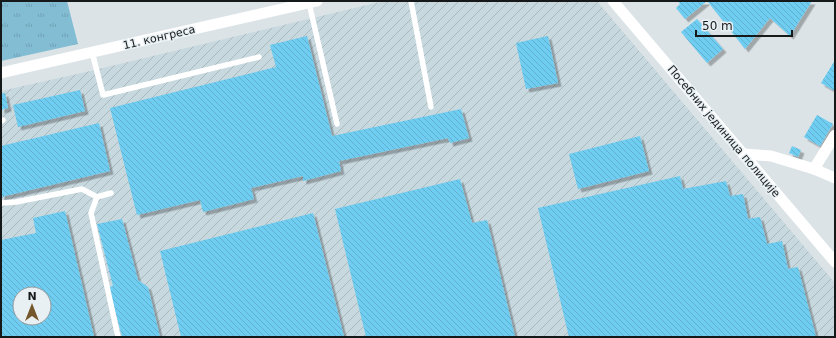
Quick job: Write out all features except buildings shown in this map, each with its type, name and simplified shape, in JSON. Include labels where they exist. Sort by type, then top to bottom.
[{"type":"street","name":"Посебних јединица полиције","points":[[613,1],[835,262]]},
{"type":"street","name":"11. конгреса","points":[[1,73],[313,2]]},
{"type":"street","points":[[814,169],[835,135]]},
{"type":"street","points":[[744,154],[772,156],[814,169],[835,178]]},
{"type":"lane","points":[[411,1],[431,107]]},
{"type":"lane","points":[[313,2],[337,124]]},
{"type":"lane","points":[[92,52],[103,95],[259,57]]},
{"type":"lane","points":[[1,203],[16,202],[82,189],[97,197],[110,193]]},
{"type":"lane","points":[[97,197],[91,213],[118,337]]},
{"type":"shaded area","points":[[384,1],[597,1],[835,283],[835,337],[1,337],[1,91]]},
{"type":"green space","points":[[1,1],[67,1],[78,44],[1,61]]}]
